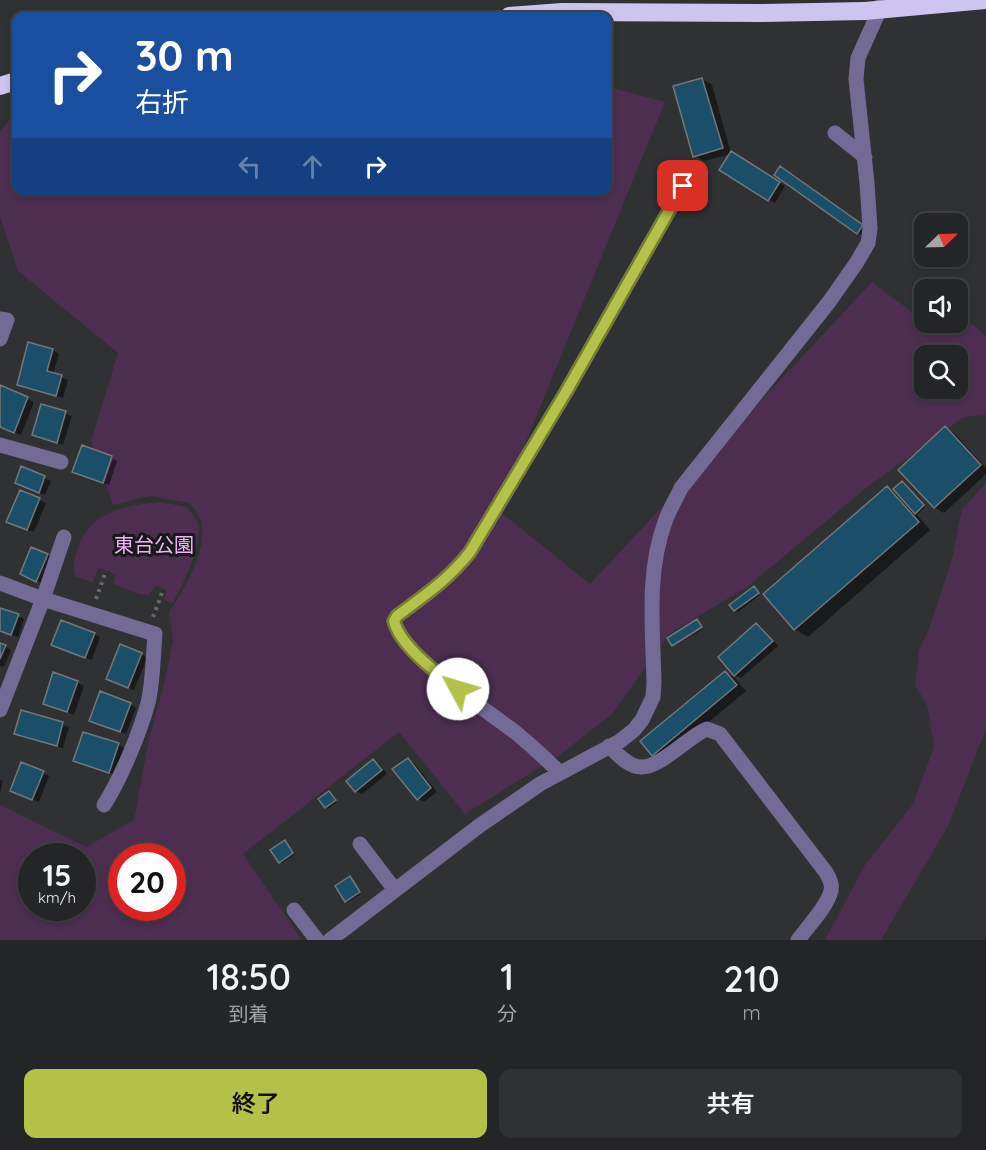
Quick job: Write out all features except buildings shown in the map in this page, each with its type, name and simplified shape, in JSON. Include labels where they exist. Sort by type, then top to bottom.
[{"type":"highway","points":[[521,12],[535,7],[562,12],[734,7],[865,11],[985,0]]},
{"type":"street","points":[[330,940],[479,826],[540,784],[634,730],[642,720],[652,697],[654,683],[652,591],[656,556],[665,522],[681,488],[829,302],[868,243],[870,228],[865,157],[856,79],[858,58],[884,0]]},
{"type":"street","points":[[835,133],[865,157]]},
{"type":"street","points":[[560,773],[538,751],[435,671],[400,637],[394,621],[397,616],[436,588],[456,570],[470,552],[566,392],[683,186]]},
{"type":"street","points":[[0,319],[6,320],[0,339]]},
{"type":"street","points":[[0,445],[61,462]]},
{"type":"street","points":[[0,710],[43,599],[64,537]]},
{"type":"street","points":[[0,583],[155,634],[148,703],[129,753],[104,805]]},
{"type":"street","points":[[609,746],[624,760],[641,767],[651,765],[673,752],[698,732],[707,729],[720,734],[825,871],[831,884],[831,894],[826,903],[798,940]]},
{"type":"street","points":[[360,844],[395,890]]},
{"type":"street","points":[[294,910],[317,940]]},
{"type":"path","points":[[90,614],[106,571]]},
{"type":"path","points":[[148,632],[163,590]]},
{"type":"green space","points":[[612,88],[665,102],[498,510],[590,584],[872,282],[914,314],[914,333],[968,333],[969,322],[986,336],[986,415],[964,417],[866,488],[747,587],[669,634],[612,714],[557,757],[465,814],[399,732],[243,854],[302,940],[0,940],[0,805],[78,843],[18,843],[18,921],[96,921],[96,843],[93,843],[134,820],[149,739],[173,641],[169,612],[193,570],[198,558],[202,535],[201,521],[190,503],[150,496],[113,505],[91,441],[118,353],[18,271],[0,217],[0,132],[12,117],[12,195],[612,195]]},
{"type":"green space","points":[[986,483],[986,729],[948,826],[881,940],[825,940],[865,865],[913,804],[934,747],[927,705],[915,685],[919,650],[929,629],[952,559],[962,509]]},
{"type":"green space","name":"東台公園","points":[[160,502],[187,507],[198,523],[198,542],[195,553],[172,604],[164,600],[166,590],[156,586],[148,595],[139,594],[114,584],[116,575],[99,568],[93,582],[76,577],[74,564],[77,550],[82,537],[90,527],[99,519],[121,509]]},
{"type":"route","points":[[458,689],[410,648],[400,637],[394,621],[397,616],[436,588],[456,570],[470,552],[566,392],[683,186]]}]
